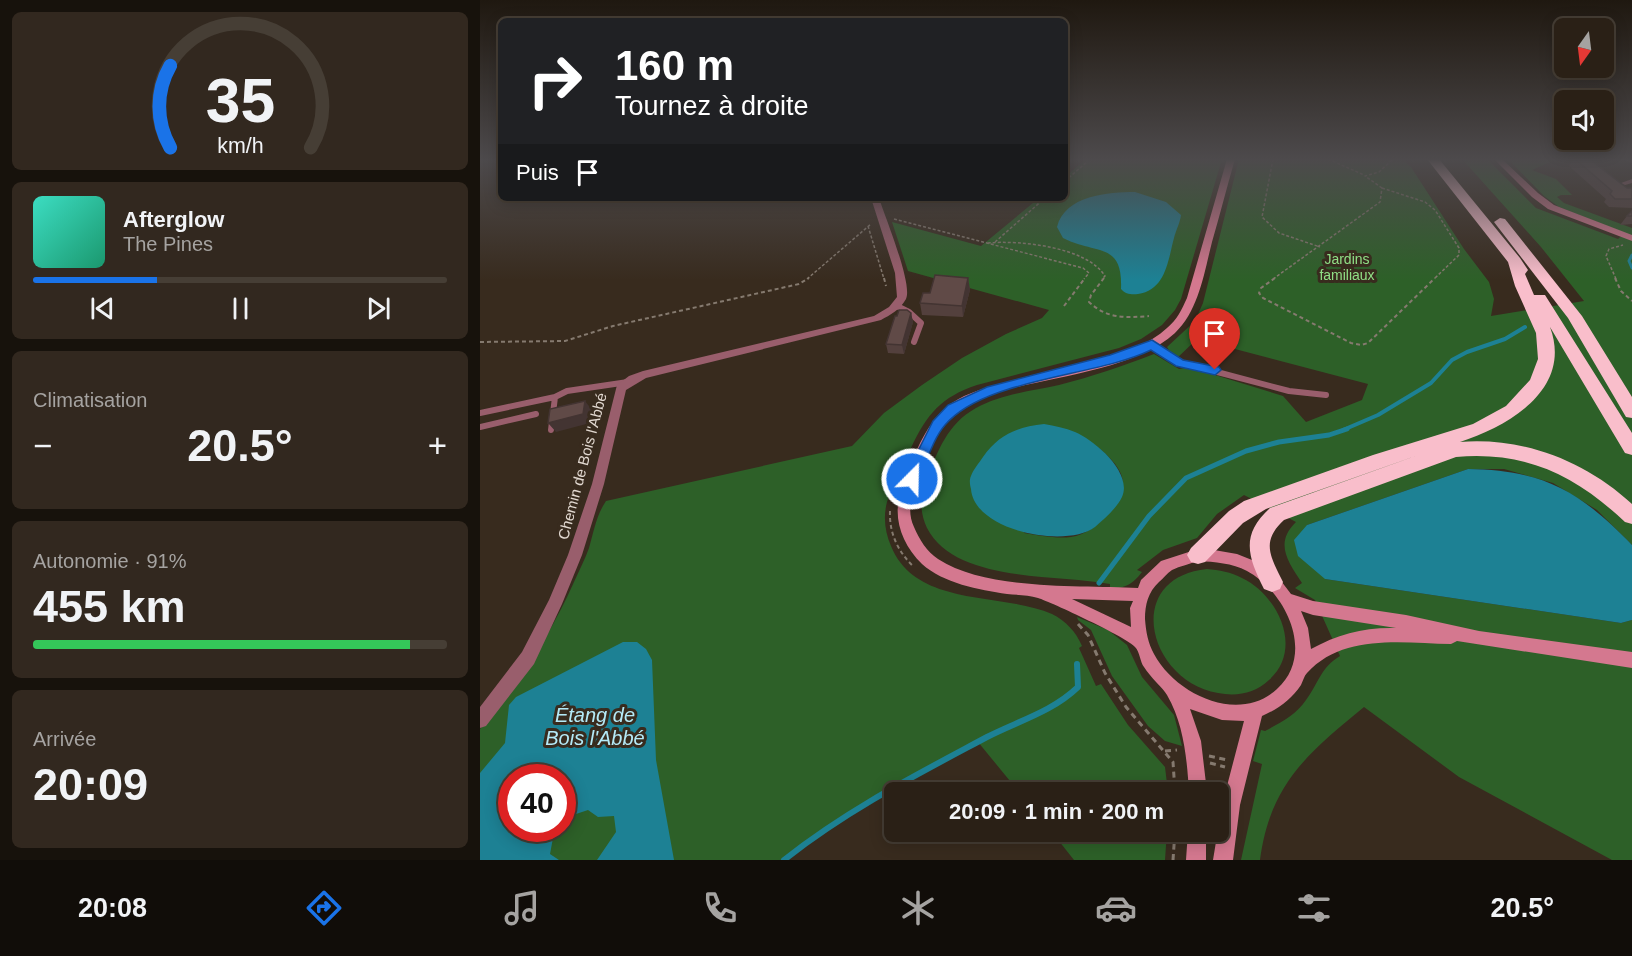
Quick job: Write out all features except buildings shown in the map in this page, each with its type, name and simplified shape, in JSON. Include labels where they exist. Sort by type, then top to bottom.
[{"type":"highway","points":[[1465,199],[1515,261],[1596,387],[1632,448]]},
{"type":"highway","points":[[1479,199],[1518,243],[1574,315],[1632,412]]},
{"type":"highway","points":[[1198,555],[1209,546],[1230,521],[1248,508],[1362,466],[1472,431],[1494,422],[1524,401],[1540,379],[1546,345],[1543,327],[1517,278],[1515,261]]},
{"type":"highway","points":[[1597,351],[1632,393]]},
{"type":"highway","points":[[1272,582],[1262,562],[1259,539],[1265,524],[1277,514],[1462,448],[1504,448],[1533,455],[1593,483],[1632,516]]},
{"type":"street","points":[[1142,595],[1075,591],[1042,592],[959,577],[932,563],[917,548],[903,518],[905,495],[937,424],[953,408],[992,390],[1128,355],[1167,335],[1185,315],[1219,199]]},
{"type":"street","points":[[1541,199],[1551,207],[1632,238]]},
{"type":"street","points":[[876,201],[900,274],[903,293],[897,306]]},
{"type":"street","name":"Chemin de Bois l'Abbé","points":[[480,720],[528,658],[555,604],[575,555],[598,484],[619,392],[628,382],[643,375],[877,318],[897,306]]},
{"type":"street","points":[[1198,555],[1214,555],[1235,560],[1260,572],[1272,582],[1287,599],[1297,618],[1302,638],[1302,660],[1299,671],[1280,698],[1255,710],[1235,713],[1214,710],[1199,706],[1173,691],[1155,672],[1140,641],[1138,614],[1142,595],[1153,578],[1167,566],[1198,555]]},
{"type":"street","points":[[1042,592],[1140,641]]},
{"type":"street","points":[[1287,599],[1330,611],[1406,622],[1479,638],[1632,660]]},
{"type":"street","points":[[1299,671],[1319,651],[1354,638],[1390,636],[1479,638]]},
{"type":"street","points":[[1173,691],[1185,715],[1195,745],[1197,782]]},
{"type":"street","points":[[1223,860],[1230,805],[1255,710]]},
{"type":"street","points":[[1196,860],[1197,842]]},
{"type":"lane","points":[[897,306],[909,312],[921,323],[914,342]]},
{"type":"lane","points":[[1152,344],[1172,360],[1180,363],[1196,365],[1289,391],[1326,395]]},
{"type":"lane","points":[[480,413],[555,397],[567,391],[586,387],[628,382]]},
{"type":"lane","points":[[551,431],[555,397]]},
{"type":"lane","points":[[480,427],[536,414]]},
{"type":"path","points":[[1266,199],[1262,217],[1266,225],[1287,236],[1320,247]]},
{"type":"path","points":[[1380,199],[1380,202],[1320,247],[1261,288],[1259,293],[1263,298],[1352,343],[1368,343],[1460,255],[1459,248],[1435,210],[1425,202],[1416,199]]},
{"type":"path","points":[[995,242],[1042,201]]},
{"type":"path","points":[[480,342],[565,341],[613,326],[799,284],[808,279],[868,226],[895,218],[1083,268],[1089,273],[1064,306]]},
{"type":"path","points":[[868,226],[886,286]]},
{"type":"path","points":[[987,243],[1017,242],[1077,256],[1092,262],[1105,276],[1090,295],[1089,302],[1099,313],[1121,318],[1149,316]]},
{"type":"path","points":[[1632,244],[1612,247],[1605,253],[1621,291],[1632,301]]},
{"type":"path","points":[[891,508],[891,527],[898,549],[918,571]]},
{"type":"path","points":[[1077,609],[1073,619],[1088,635],[1116,692],[1138,723],[1173,762],[1174,782]]},
{"type":"path","points":[[1206,762],[1227,767]]},
{"type":"path","points":[[1173,860],[1174,842]]},
{"type":"green space","points":[[1210,199],[1181,299],[1162,325],[1141,339],[1119,348],[977,385],[945,401],[929,416],[917,436],[889,495],[885,519],[891,546],[903,566],[920,580],[962,595],[1032,607],[1052,614],[1066,624],[1080,641],[1082,646],[1079,648],[1096,686],[1101,684],[1128,725],[1165,767],[1167,782],[1011,782],[978,742],[902,782],[884,782],[884,793],[829,826],[784,860],[480,860],[480,729],[520,677],[555,621],[586,556],[606,501],[852,446],[884,413],[922,385],[962,358],[1042,318],[1049,310],[908,271],[892,222],[981,246],[1035,201]]},
{"type":"green space","name":"Jardins familiaux","points":[[1229,199],[1432,199],[1464,249],[1489,282],[1494,299],[1491,316],[1584,301],[1541,247],[1498,199],[1527,199],[1536,208],[1618,239],[1625,233],[1559,207],[1548,199],[1559,199],[1564,203],[1632,228],[1632,545],[1597,510],[1553,483],[1504,469],[1468,469],[1307,525],[1325,579],[1621,623],[1632,620],[1632,860],[1612,860],[1459,777],[1364,707],[1309,756],[1295,772],[1273,810],[1265,833],[1260,860],[1241,860],[1262,764],[1253,761],[1261,730],[1265,731],[1276,725],[1297,710],[1328,665],[1340,656],[1315,600],[1295,588],[1302,583],[1288,560],[1285,545],[1289,530],[1296,522],[1244,495],[1217,514],[1197,538],[1163,550],[1137,570],[1142,572],[1124,587],[1110,589],[1110,584],[1009,573],[960,559],[941,546],[927,528],[921,498],[935,459],[951,430],[966,414],[986,403],[1006,396],[1059,385],[1154,354],[1179,369],[1189,367],[1283,396],[1306,422],[1362,400],[1368,384],[1197,339],[1175,360],[1167,347],[1195,321],[1203,303]],"holes":[[[1094,444],[1113,461],[1122,477],[1121,495],[1095,527],[1071,537],[1024,533]]]},
{"type":"green space","points":[[1207,569],[1234,574],[1255,586],[1276,610],[1282,624],[1285,653],[1279,667],[1269,680],[1252,691],[1225,694],[1194,685],[1175,670],[1161,651],[1154,630],[1155,609],[1163,590],[1180,576]]},
{"type":"green space","points":[[1077,617],[1108,630],[1127,645],[1142,677],[1174,715],[1182,746],[1165,741],[1148,726],[1112,676],[1091,630]]},
{"type":"green space","points":[[1060,842],[1166,842],[1165,860],[1074,860]]},
{"type":"water","points":[[1086,199],[1157,199],[1166,202],[1181,215],[1164,273],[1155,287],[1138,294],[1127,293],[1121,289],[1117,263],[1112,256],[1063,238],[1057,227],[1062,216],[1078,202]]},
{"type":"water","points":[[1044,424],[1075,432],[1092,442],[1110,458],[1122,477],[1124,487],[1117,505],[1095,527],[1081,533],[1044,536],[1023,532],[988,516],[976,504],[970,479],[989,449],[1010,433]]},
{"type":"water","points":[[1468,469],[1494,470],[1539,479],[1577,497],[1613,526],[1632,545],[1632,620],[1621,623],[1325,579],[1298,556],[1294,540],[1307,525]]},
{"type":"water","name":"Étang de Bois l'Abbé","points":[[623,642],[637,642],[646,649],[652,660],[656,760],[674,860],[597,860],[616,832],[614,816],[598,817],[588,810],[576,814],[576,764],[498,764],[498,842],[552,842],[550,854],[559,860],[480,860],[480,773],[505,743],[509,705],[516,697]]},
{"type":"waterway","points":[[1632,255],[1629,261],[1632,268]]},
{"type":"waterway","points":[[1343,430],[1378,415],[1431,383],[1452,360],[1467,352],[1505,339],[1525,327]]},
{"type":"waterway","points":[[1099,583],[1149,516],[1186,478],[1246,451],[1279,442],[1329,435],[1347,429]]},
{"type":"waterway","points":[[784,860],[832,825],[882,794],[1068,696],[1078,687],[1077,664]]},
{"type":"route","points":[[912,479],[937,424],[953,408],[992,390],[1111,360],[1152,344],[1172,360],[1215,370]]}]
